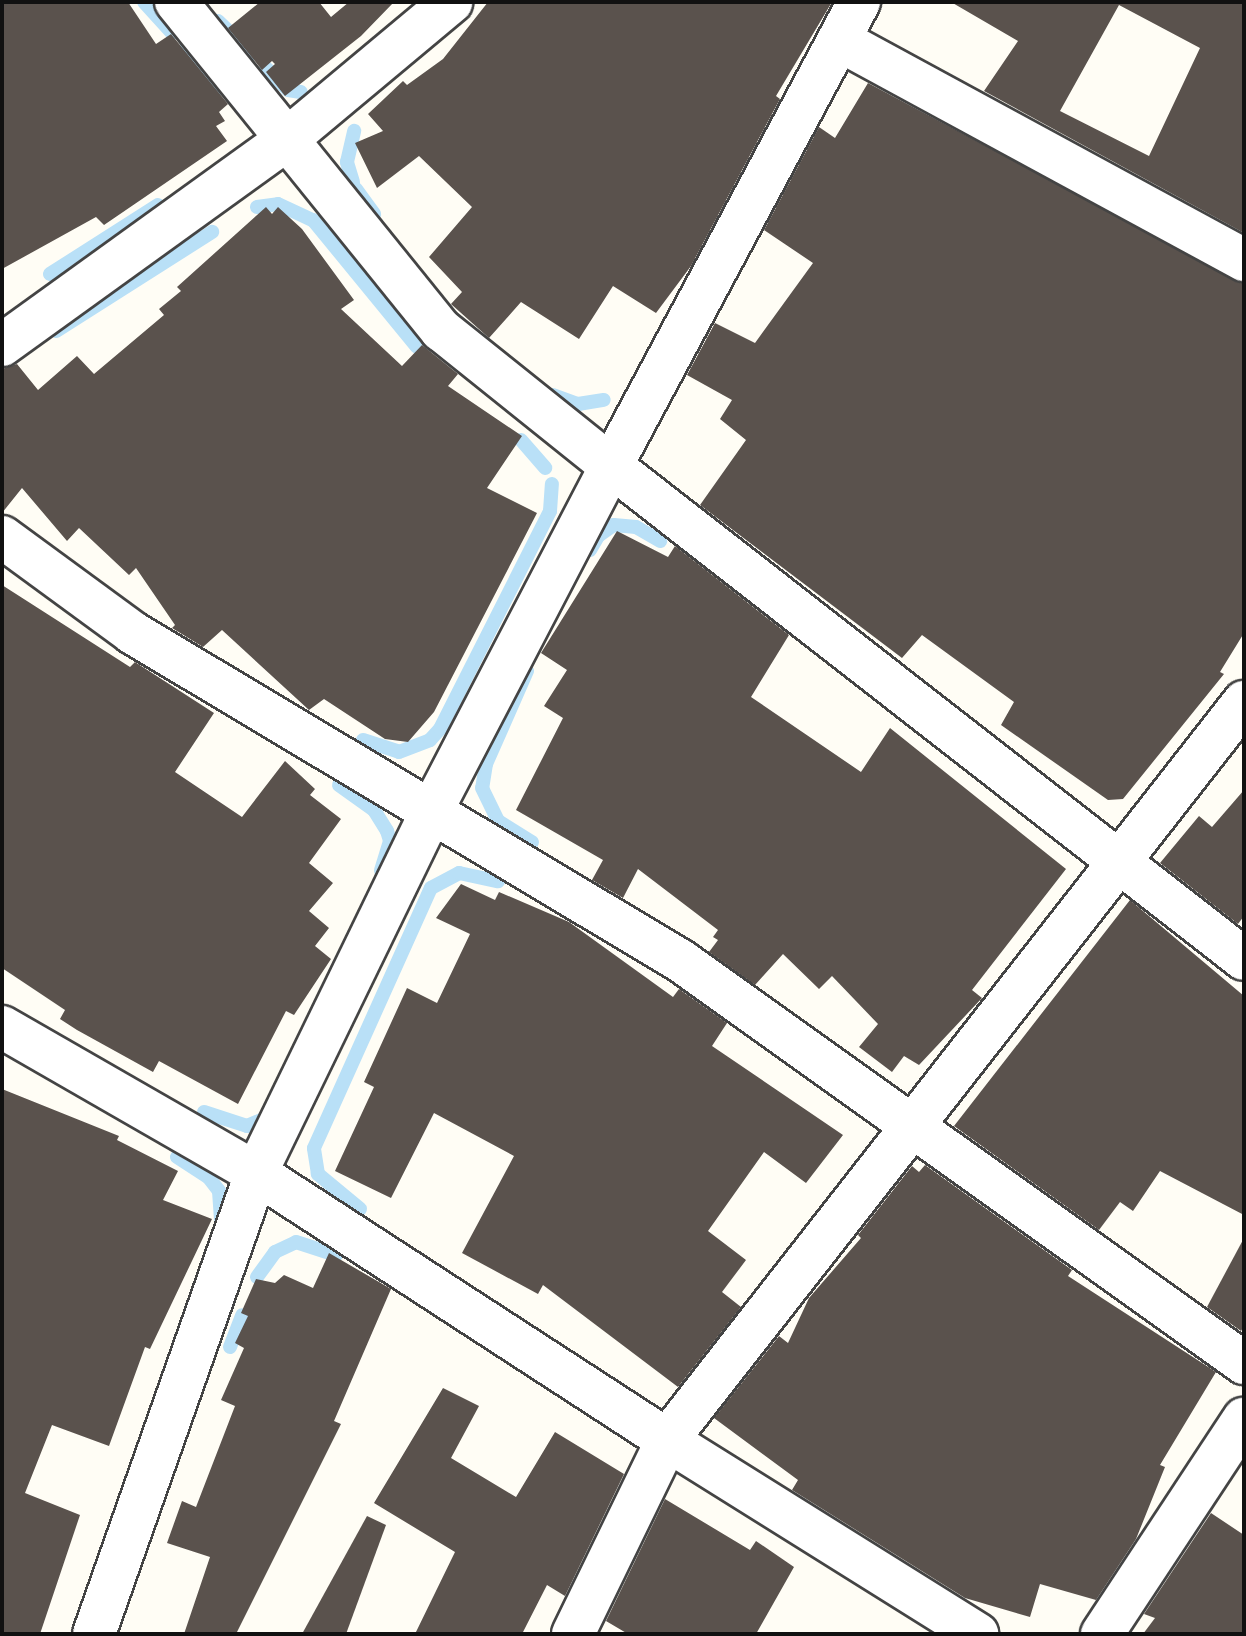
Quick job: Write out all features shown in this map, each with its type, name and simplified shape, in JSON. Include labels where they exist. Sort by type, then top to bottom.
[{"type":"street","points":[[176,2],[285,141],[441,330],[1244,959]]},
{"type":"street","points":[[2,345],[285,141],[451,2]]},
{"type":"street","points":[[94,1634],[256,1173],[433,808],[611,466],[859,2]]},
{"type":"street","points":[[839,40],[1244,260]]},
{"type":"street","points":[[2,537],[133,633],[433,808],[681,961],[1244,1363]]},
{"type":"street","points":[[573,1634],[667,1440],[910,1125],[1244,702]]},
{"type":"street","points":[[2,1027],[256,1173],[667,1440],[977,1634]]},
{"type":"street","points":[[1102,1634],[1244,1419]]},
{"type":"building","points":[[2,2],[128,2],[156,44],[171,34],[228,104],[219,112],[225,121],[216,126],[227,141],[104,225],[96,217],[2,269]]},
{"type":"building","points":[[260,2],[319,2],[331,17],[349,2],[394,2],[361,36],[285,96],[266,72],[275,64],[272,61],[262,70],[228,28]]},
{"type":"building","points":[[488,2],[832,2],[776,96],[780,99],[691,266],[656,313],[613,286],[579,339],[521,302],[489,338],[451,304],[462,292],[429,257],[472,207],[419,156],[377,188],[355,143],[383,131],[368,114],[403,81],[407,85],[443,59]]},
{"type":"building","points":[[951,2],[1244,2],[1244,233],[984,91],[1018,41]],"holes":[[[1119,5],[1200,48],[1149,156],[1060,111]]]},
{"type":"building","points":[[868,83],[1244,284],[1244,633],[1220,672],[1224,674],[1123,799],[1108,800],[1001,725],[1014,702],[922,635],[902,658],[700,505],[746,440],[720,419],[732,400],[687,375],[715,323],[755,343],[813,263],[764,230],[819,127],[835,138]]},
{"type":"building","points":[[266,207],[272,214],[278,207],[302,229],[354,300],[341,309],[402,366],[422,345],[458,374],[448,386],[522,436],[487,488],[537,513],[434,712],[408,742],[385,739],[324,699],[309,710],[222,630],[203,647],[172,628],[175,625],[136,568],[129,575],[79,528],[67,541],[22,488],[2,513],[2,369],[17,364],[38,390],[77,356],[94,374],[164,315],[159,309],[181,291],[177,287]]},
{"type":"building","points":[[617,531],[668,557],[675,546],[789,635],[751,697],[861,772],[890,728],[1066,869],[972,990],[982,998],[919,1065],[904,1056],[892,1072],[859,1047],[878,1024],[832,976],[819,989],[783,954],[755,985],[709,952],[718,940],[713,937],[718,930],[638,869],[623,898],[592,880],[603,860],[516,810],[563,718],[544,706],[567,670],[541,653]]},
{"type":"building","points":[[2,585],[130,667],[135,662],[214,713],[175,772],[242,817],[285,761],[315,789],[310,795],[341,819],[309,863],[333,883],[309,911],[329,928],[315,946],[331,959],[294,1015],[286,1011],[238,1104],[159,1061],[153,1072],[77,1030],[60,1019],[65,1010],[2,968]]},
{"type":"building","points":[[1244,790],[1244,916],[1238,924],[1160,863],[1199,816],[1212,827]]},
{"type":"building","points":[[461,884],[495,900],[499,892],[569,922],[673,997],[679,989],[727,1023],[712,1046],[843,1135],[806,1183],[764,1152],[708,1231],[746,1260],[722,1292],[741,1307],[678,1387],[543,1285],[538,1294],[462,1253],[514,1156],[434,1113],[391,1198],[335,1171],[374,1087],[364,1082],[407,988],[437,1003],[470,934],[436,918]]},
{"type":"building","points":[[1130,900],[1244,996],[1244,1215],[1160,1171],[1133,1211],[1120,1202],[1099,1230],[954,1126]]},
{"type":"building","points":[[2,1089],[119,1136],[117,1140],[178,1171],[163,1200],[212,1219],[150,1349],[145,1347],[109,1446],[52,1425],[25,1493],[80,1515],[40,1634],[2,1634]]},
{"type":"building","points":[[925,1165],[1072,1270],[1068,1276],[1216,1372],[1160,1465],[1165,1467],[1136,1539],[1096,1600],[1040,1584],[1030,1617],[965,1598],[792,1490],[798,1480],[714,1418],[779,1336],[788,1343],[809,1298],[861,1238],[858,1235],[912,1166],[919,1172]]},
{"type":"building","points":[[1244,1238],[1244,1326],[1241,1331],[1207,1307]]},
{"type":"building","points":[[329,1253],[391,1289],[334,1421],[341,1424],[236,1634],[184,1634],[210,1557],[167,1543],[182,1501],[196,1507],[235,1406],[221,1400],[244,1348],[235,1343],[248,1316],[241,1313],[256,1279],[275,1283],[284,1275],[313,1288]]},
{"type":"building","points":[[443,1388],[479,1406],[451,1458],[516,1497],[555,1432],[624,1474],[565,1596],[547,1585],[522,1634],[415,1634],[455,1552],[374,1503]]},
{"type":"building","points":[[665,1499],[750,1550],[756,1541],[794,1567],[756,1634],[628,1634],[606,1621]]},
{"type":"building","points":[[1211,1513],[1244,1535],[1244,1634],[1143,1634],[1155,1618],[1144,1614]]},
{"type":"building","points":[[367,1516],[386,1525],[346,1634],[302,1634]]},
{"type":"waterway","points":[[144,2],[172,33]]},
{"type":"waterway","points":[[218,21],[252,54]]},
{"type":"waterway","points":[[185,49],[219,88]]},
{"type":"waterway","points":[[266,68],[288,90],[301,92]]},
{"type":"waterway","points":[[353,182],[347,162],[354,131]]},
{"type":"waterway","points":[[356,189],[374,214]]},
{"type":"waterway","points":[[257,207],[278,204],[313,220],[417,347]]},
{"type":"waterway","points":[[50,274],[158,205]]},
{"type":"waterway","points":[[56,331],[212,232]]},
{"type":"waterway","points":[[553,395],[578,404],[604,400]]},
{"type":"waterway","points":[[521,440],[545,468]]},
{"type":"waterway","points":[[363,740],[399,752],[430,740],[440,729],[550,511],[552,484]]},
{"type":"waterway","points":[[590,550],[598,536],[614,525],[636,527],[660,541]]},
{"type":"waterway","points":[[527,671],[486,764],[482,788],[498,821],[532,842]]},
{"type":"waterway","points":[[339,785],[374,810],[387,831],[390,841],[381,871]]},
{"type":"waterway","points":[[360,1209],[318,1174],[314,1148],[431,888],[459,873],[498,881]]},
{"type":"waterway","points":[[204,1112],[247,1126],[270,1116]]},
{"type":"waterway","points":[[177,1157],[209,1178],[219,1191],[221,1219]]},
{"type":"waterway","points":[[257,1277],[275,1252],[296,1242],[336,1255]]},
{"type":"waterway","points":[[230,1347],[242,1315]]}]
